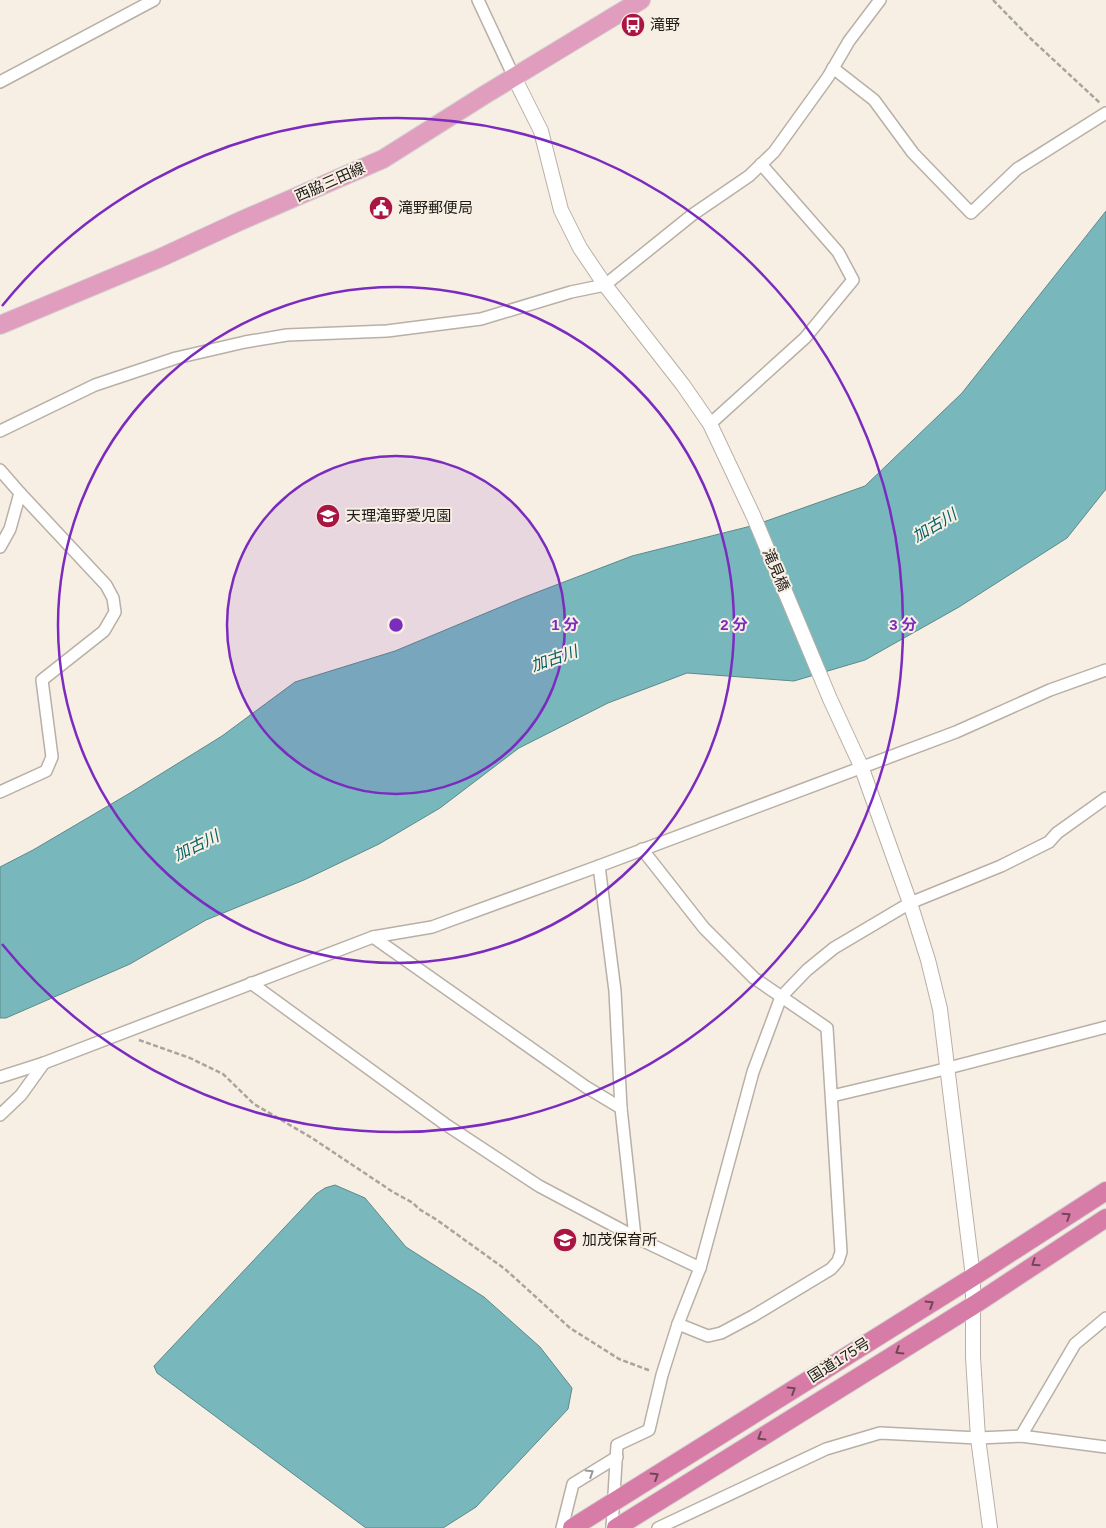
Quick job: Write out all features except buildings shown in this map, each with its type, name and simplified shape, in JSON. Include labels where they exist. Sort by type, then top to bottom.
[{"type":"highway","name":"国道175号","points":[[572,1528],[973,1277],[1106,1191]]},
{"type":"highway","name":"国道175号","points":[[616,1528],[974,1305],[1106,1218]]},
{"type":"main road","name":"西脇三田線","points":[[0,326],[160,258],[383,159],[640,0]]},
{"type":"street","points":[[0,82],[154,0]]},
{"type":"street","points":[[478,0],[514,77]]},
{"type":"street","points":[[0,431],[95,385],[184,356],[245,342],[287,336],[387,331],[481,319],[571,292],[605,285],[692,216],[749,176],[774,152],[833,68],[849,41],[880,0]]},
{"type":"street","points":[[833,68],[874,100],[913,153],[971,213],[1017,169],[1104,109]]},
{"type":"street","name":"滝見橋","points":[[514,77],[541,131],[561,210],[580,248],[605,285],[683,385],[710,424],[753,515],[830,699],[861,766],[910,904],[928,960],[940,1009],[973,1277],[973,1357],[978,1438],[990,1528]]},
{"type":"street","points":[[710,424],[805,338],[853,280],[838,252],[761,164]]},
{"type":"street","points":[[0,470],[20,494],[106,585],[113,598],[115,612],[104,631],[42,680],[52,757],[46,771],[0,792]]},
{"type":"street","points":[[0,547],[10,530],[20,494]]},
{"type":"street","points":[[0,1077],[44,1063],[373,937],[432,927],[599,866],[861,766],[956,732],[1050,690],[1106,670]]},
{"type":"street","points":[[612,1528],[617,1445],[649,1430],[662,1374],[678,1324],[700,1268],[752,1072],[781,997],[807,970],[834,948],[910,904],[1001,866],[1048,842],[1057,833],[1106,798]]},
{"type":"street","points":[[642,849],[704,928],[754,978],[827,1028],[841,1252],[838,1261],[831,1269],[721,1333],[708,1336],[678,1324]]},
{"type":"street","points":[[599,866],[616,991],[621,1108],[636,1237]]},
{"type":"street","points":[[373,937],[586,1086],[621,1108]]},
{"type":"street","points":[[251,984],[445,1124],[539,1186],[700,1268]]},
{"type":"street","points":[[832,1096],[1106,1027]]},
{"type":"street","points":[[0,1115],[21,1096],[44,1063]]},
{"type":"street","points":[[1021,1436],[1075,1344],[1106,1318]]},
{"type":"street","points":[[658,1528],[826,1449],[880,1433],[978,1438],[1021,1436],[1106,1447]]},
{"type":"street","points":[[562,1528],[573,1484],[616,1457]]},
{"type":"path","points":[[993,0],[1104,109]]},
{"type":"path","points":[[121,1034],[190,1058],[223,1074],[254,1104],[312,1138],[412,1203],[505,1269],[570,1328],[619,1359],[662,1374]]},
{"type":"water","name":"加古川","points":[[1106,211],[1106,489],[1067,538],[959,607],[865,660],[794,681],[687,673],[608,703],[519,748],[440,808],[379,844],[304,880],[206,920],[130,964],[6,1018],[0,1018],[0,867],[33,850],[130,793],[222,736],[295,682],[395,651],[522,598],[632,556],[755,525],[865,486],[962,393]]},
{"type":"water","points":[[335,1185],[365,1198],[406,1247],[484,1297],[540,1347],[572,1388],[568,1409],[476,1507],[443,1528],[366,1528],[157,1373],[154,1366],[316,1194],[325,1188]]},
{"type":"place","name":"滝野","points":[[633,25]]},
{"type":"place","name":"滝野郵便局","points":[[381,208]]},
{"type":"place","name":"天理滝野愛児園","points":[[328,516]]},
{"type":"place","name":"加茂保育所","points":[[565,1240]]}]
